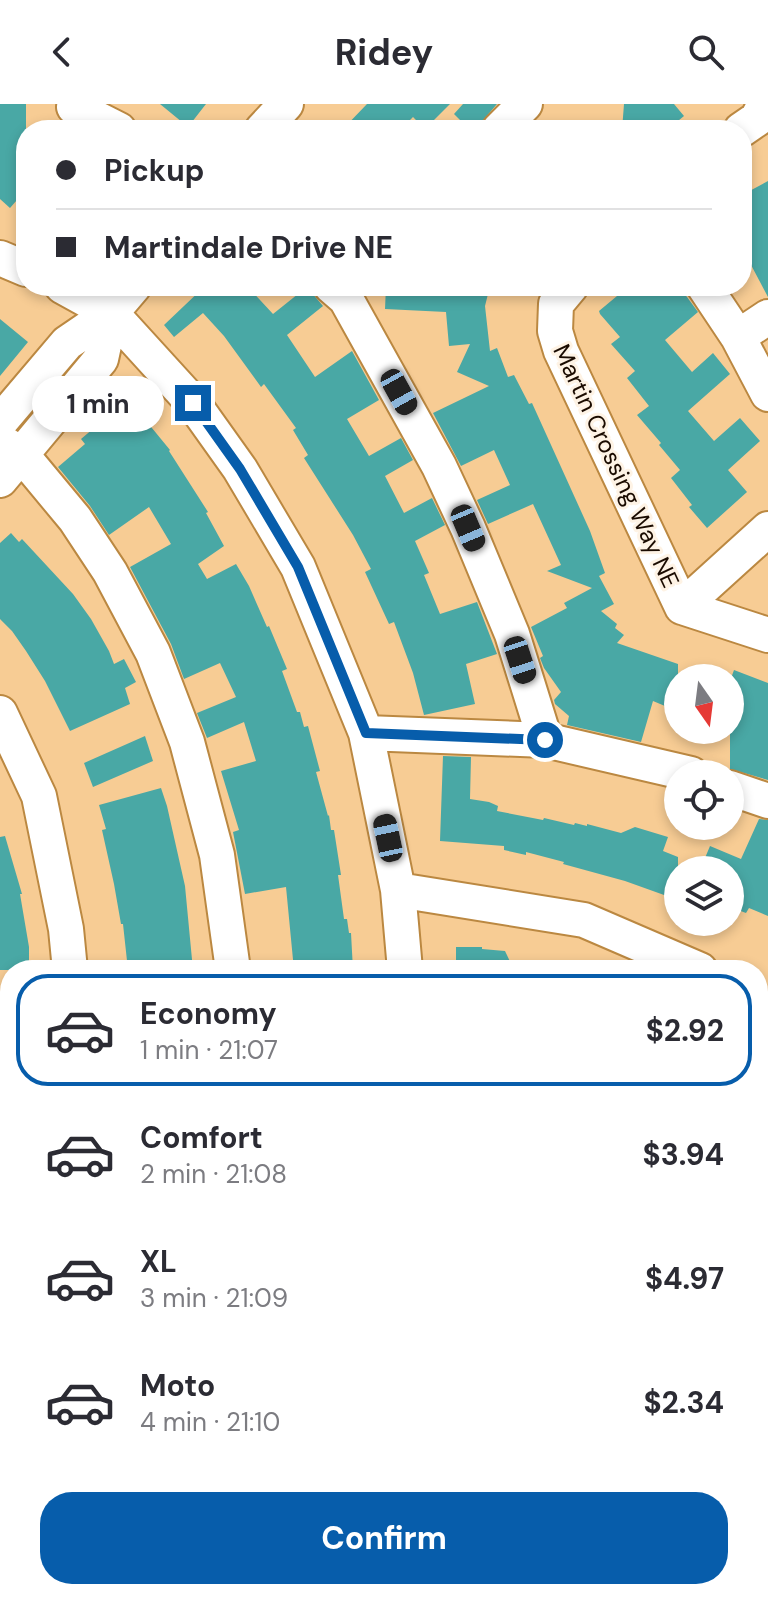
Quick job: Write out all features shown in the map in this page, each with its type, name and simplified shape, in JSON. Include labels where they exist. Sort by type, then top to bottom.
[{"type":"street","points":[[271,120],[286,104]]},
{"type":"street","points":[[509,120],[525,104]]},
{"type":"street","points":[[752,122],[765,104]]},
{"type":"street","points":[[73,105],[101,120]]},
{"type":"street","points":[[80,296],[111,313],[193,403],[240,469],[298,567],[366,733],[398,890],[404,960]]},
{"type":"street","points":[[0,422],[67,343],[111,313],[125,296]]},
{"type":"street","points":[[348,296],[439,466],[468,528],[512,634],[545,740]]},
{"type":"street","name":"Martin Crossing Way NE","points":[[563,296],[556,304],[555,331],[561,351],[682,607],[768,635]]},
{"type":"street","points":[[711,296],[738,337],[768,394]]},
{"type":"street","points":[[111,313],[101,359],[7,459],[75,519],[110,572],[153,653],[187,742],[217,855],[232,960]]},
{"type":"street","points":[[738,337],[768,317]]},
{"type":"street","points":[[682,607],[768,529]]},
{"type":"street","points":[[0,713],[39,796],[66,929],[69,960]]},
{"type":"street","points":[[366,733],[545,740],[664,768]]},
{"type":"street","points":[[744,793],[768,801]]},
{"type":"street","points":[[398,890],[584,920],[677,960]]},
{"type":"building","points":[[0,104],[26,104],[26,120],[16,120],[16,201],[10,208],[0,199]]},
{"type":"building","points":[[160,104],[206,104],[193,120],[179,120]]},
{"type":"building","points":[[367,104],[450,104],[434,120],[416,120],[413,117],[410,120],[352,120]]},
{"type":"building","points":[[463,104],[497,104],[483,120],[460,120],[454,114]]},
{"type":"building","points":[[624,104],[674,104],[684,116],[679,120],[623,120]]},
{"type":"building","points":[[768,181],[768,297],[752,267],[752,190]]},
{"type":"building","points":[[194,296],[256,296],[273,314],[296,296],[315,296],[323,306],[287,335],[315,377],[352,351],[379,400],[347,419],[369,456],[401,438],[413,460],[385,476],[404,513],[432,498],[445,525],[415,541],[429,573],[424,575],[440,614],[477,602],[497,654],[466,664],[475,704],[424,715],[413,673],[394,622],[389,624],[365,572],[371,569],[304,458],[308,455],[293,430],[296,428],[264,384],[261,387],[203,313],[174,337],[164,325]]},
{"type":"building","points":[[386,296],[488,296],[485,306],[490,351],[497,348],[508,377],[514,375],[529,404],[532,403],[590,531],[605,573],[599,576],[614,604],[601,611],[617,624],[615,628],[624,635],[617,643],[678,664],[664,664],[664,706],[653,701],[641,742],[567,725],[569,716],[555,704],[554,700],[561,692],[544,668],[540,658],[543,656],[531,627],[567,608],[564,603],[592,588],[547,571],[561,565],[533,504],[488,524],[477,500],[510,485],[494,450],[461,466],[433,413],[489,386],[457,372],[470,344],[449,346],[446,312],[385,309]]},
{"type":"building","points":[[617,296],[686,296],[698,312],[665,340],[692,372],[713,353],[730,374],[688,411],[714,441],[740,418],[760,441],[728,470],[747,492],[707,528],[671,478],[680,470],[637,415],[649,406],[627,378],[635,371],[611,344],[620,337],[599,311]]},
{"type":"building","points":[[0,319],[28,342],[0,376]]},
{"type":"building","points":[[126,401],[136,413],[138,411],[170,450],[208,512],[224,546],[198,564],[207,579],[236,564],[249,586],[287,669],[282,671],[297,712],[300,712],[304,727],[308,726],[320,771],[316,772],[331,830],[334,830],[344,919],[347,919],[351,933],[352,960],[293,960],[286,887],[245,894],[233,832],[239,830],[221,771],[256,761],[244,722],[207,738],[197,713],[236,697],[220,663],[184,679],[171,644],[130,567],[171,544],[149,507],[109,535],[58,467],[85,444],[81,439]]},
{"type":"building","points":[[11,533],[19,542],[22,539],[73,594],[91,619],[114,664],[124,659],[136,682],[125,688],[130,704],[70,731],[45,681],[12,631],[0,619],[0,543]]},
{"type":"building","points":[[744,674],[768,683],[768,780],[744,773],[744,760],[730,760],[730,744],[744,744]]},
{"type":"building","points":[[145,736],[153,761],[93,787],[84,763]]},
{"type":"building","points":[[443,756],[471,757],[470,799],[498,806],[497,811],[543,820],[587,824],[621,833],[635,827],[664,836],[664,840],[667,840],[663,851],[676,856],[664,856],[664,895],[564,862],[504,850],[504,846],[440,841]]},
{"type":"building","points":[[161,788],[185,886],[192,960],[127,960],[123,924],[102,830],[106,829],[99,805]]},
{"type":"building","points":[[759,819],[768,820],[768,916],[749,908],[744,912],[742,856]]},
{"type":"building","points":[[5,836],[22,894],[29,960],[0,960],[0,837]]},
{"type":"building","points":[[710,846],[734,856],[706,856]]},
{"type":"building","points":[[456,947],[482,947],[505,951],[509,960],[456,960]]},
{"type":"route","points":[[193,403],[240,469],[298,567],[366,733],[545,740]]}]
